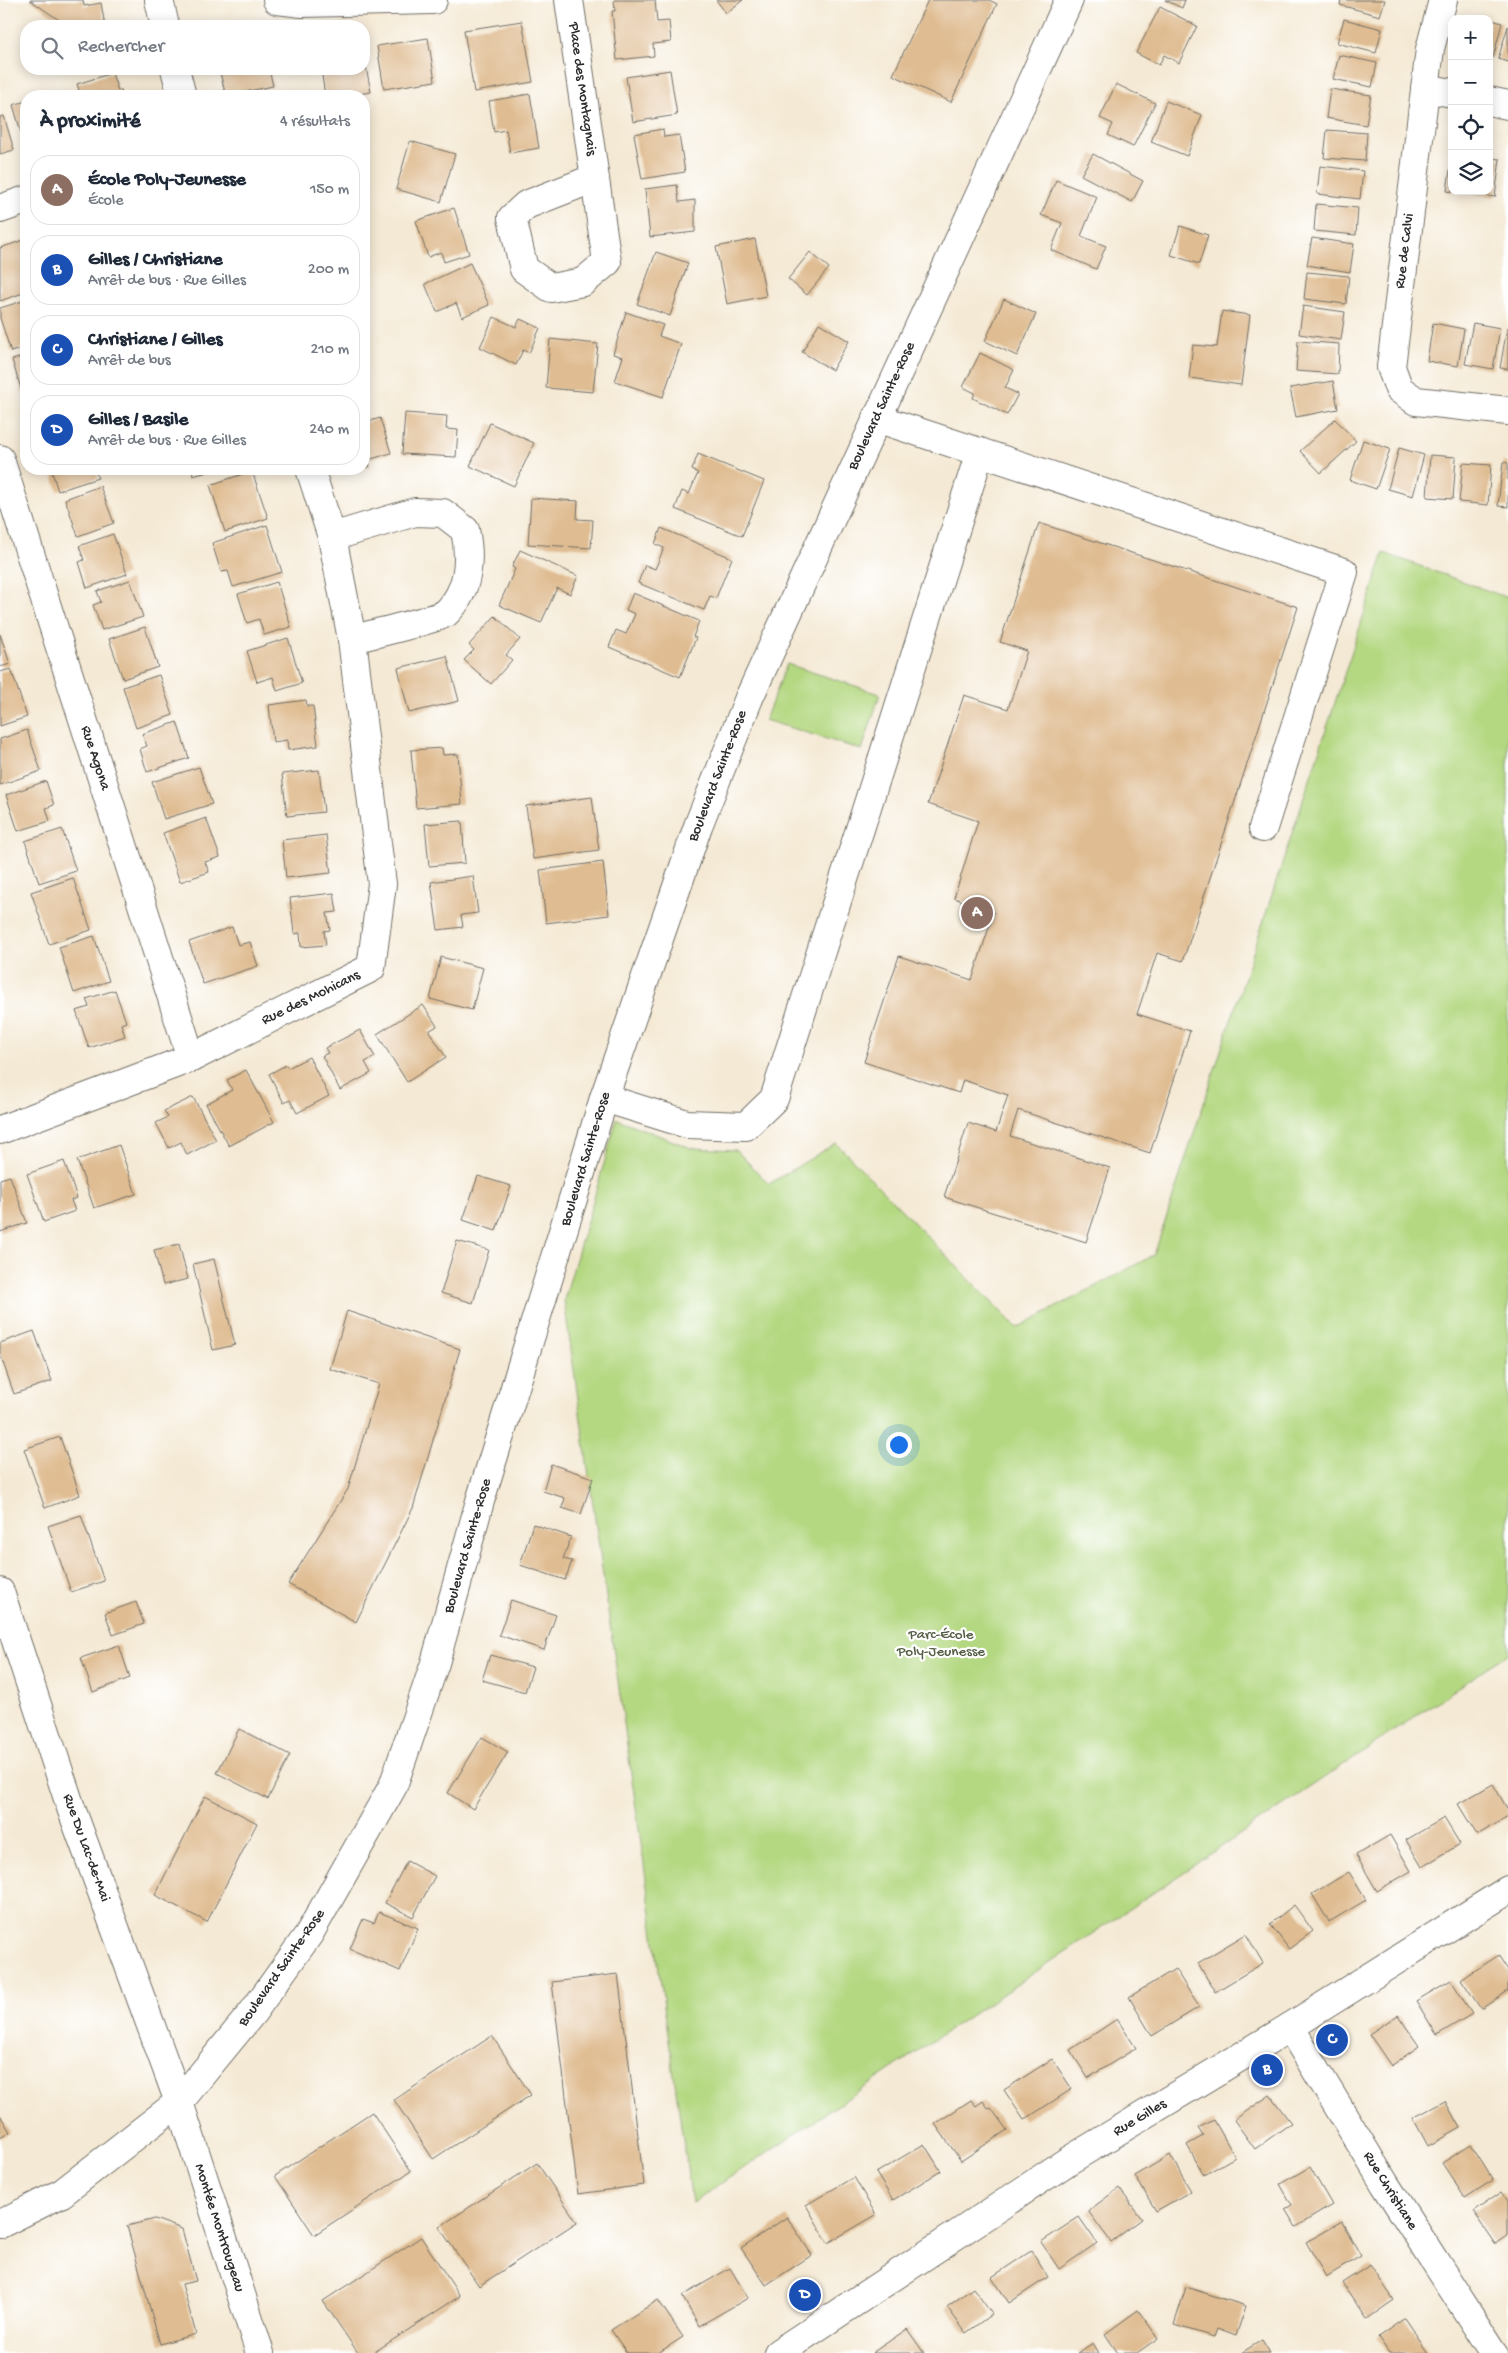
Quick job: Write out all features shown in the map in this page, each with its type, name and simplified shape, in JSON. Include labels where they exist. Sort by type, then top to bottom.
[{"type":"street","points":[[159,0],[164,20]]},
{"type":"street","points":[[277,0],[302,3],[433,0]]},
{"type":"street","name":"Place des Montagnais","points":[[569,0],[595,178]]},
{"type":"street","name":"Boulevard Sainte-Rose","points":[[0,2224],[62,2193],[179,2102],[252,2012],[309,1934],[393,1786],[436,1663],[480,1501],[604,1098],[698,826],[736,726],[1069,0]]},
{"type":"street","name":"Rue de Calvi","points":[[1443,0],[1430,49],[1391,367],[1399,389],[1416,401],[1508,410]]},
{"type":"street","points":[[177,75],[180,90]]},
{"type":"street","points":[[1425,88],[1448,93]]},
{"type":"street","points":[[1493,103],[1508,106]]},
{"type":"street","points":[[0,208],[20,202]]},
{"type":"street","points":[[876,418],[1344,572],[1262,828]]},
{"type":"street","points":[[604,1098],[687,1124],[746,1126],[774,1099],[980,452]]},
{"type":"street","name":"Rue Agona","points":[[0,459],[191,1058]]},
{"type":"street","name":"Rue des Mohicans","points":[[0,1130],[191,1058],[371,968],[382,884],[352,639],[332,537],[312,475]]},
{"type":"street","points":[[332,537],[416,512],[443,514],[465,530],[469,553],[463,588],[445,614],[352,639]]},
{"type":"street","name":"Rue Du Lac-de-Mai","points":[[0,1592],[71,1808],[179,2102]]},
{"type":"street","name":"Rue Gilles","points":[[778,2353],[809,2345],[1068,2162],[1508,1891]]},
{"type":"street","name":"Rue Christiane","points":[[1290,2027],[1385,2184],[1494,2353]]},
{"type":"street","name":"Montée Montrougeau","points":[[179,2102],[260,2353]]},
{"type":"green space","name":"Parc-École Poly-Jeunesse","points":[[1384,553],[1508,598],[1508,1654],[692,2203],[564,1300],[617,1119],[691,1148],[736,1150],[769,1184],[836,1143],[1017,1328],[1154,1255]]},
{"type":"green space","points":[[787,664],[880,694],[862,750],[765,720]]},
{"type":"building","points":[[30,0],[83,0],[84,6],[101,3],[104,20],[59,20]]},
{"type":"building","points":[[614,0],[655,0],[657,22],[669,21],[671,42],[653,44],[654,56],[617,60],[612,11],[615,11]]},
{"type":"building","points":[[716,0],[743,0],[726,13]]},
{"type":"building","points":[[928,0],[989,0],[997,4],[951,102],[893,75]]},
{"type":"building","points":[[1165,0],[1185,0],[1182,8]]},
{"type":"building","points":[[1341,0],[1385,0],[1380,16],[1340,5]]},
{"type":"building","points":[[1160,7],[1197,26],[1179,63],[1164,55],[1159,65],[1136,53]]},
{"type":"building","points":[[1344,19],[1382,29],[1376,53],[1337,43]]},
{"type":"building","points":[[1493,20],[1502,23],[1493,58]]},
{"type":"building","points":[[522,21],[533,82],[474,92],[464,30]]},
{"type":"building","points":[[1508,26],[1508,62],[1498,59]]},
{"type":"building","points":[[428,38],[435,81],[384,89],[377,46]]},
{"type":"building","points":[[1339,55],[1377,63],[1372,87],[1333,79]]},
{"type":"building","points":[[670,70],[677,115],[633,122],[626,77]]},
{"type":"building","points":[[106,75],[113,75],[118,90],[79,90],[77,84]]},
{"type":"building","points":[[221,75],[270,75],[273,86],[254,90],[224,90]]},
{"type":"building","points":[[322,75],[368,75],[371,92],[370,90],[324,90]]},
{"type":"building","points":[[1116,84],[1155,103],[1133,147],[1108,135],[1113,124],[1100,118]]},
{"type":"building","points":[[1330,89],[1371,95],[1366,125],[1326,118]]},
{"type":"building","points":[[530,94],[539,148],[510,153],[506,130],[494,132],[489,101]]},
{"type":"building","points":[[1166,101],[1202,115],[1187,156],[1151,142]]},
{"type":"building","points":[[20,103],[20,129],[13,105]]},
{"type":"building","points":[[4,116],[14,150],[0,154],[0,117]]},
{"type":"building","points":[[663,129],[664,137],[679,135],[685,172],[642,179],[634,134]]},
{"type":"building","points":[[1327,130],[1367,133],[1365,161],[1324,158]]},
{"type":"building","points":[[410,141],[455,154],[441,202],[396,189]]},
{"type":"building","points":[[1093,154],[1143,181],[1132,202],[1081,175]]},
{"type":"building","points":[[1493,158],[1500,159],[1495,197],[1481,195],[1493,195]]},
{"type":"building","points":[[1320,166],[1363,171],[1360,199],[1317,194]]},
{"type":"building","points":[[1056,180],[1097,197],[1081,236],[1106,246],[1096,269],[1051,250],[1062,223],[1041,215]]},
{"type":"building","points":[[677,185],[679,202],[695,200],[695,232],[650,237],[645,189]]},
{"type":"building","points":[[1316,204],[1358,208],[1356,235],[1314,231]]},
{"type":"building","points":[[454,208],[469,254],[444,262],[441,252],[428,257],[416,221]]},
{"type":"building","points":[[1180,226],[1208,235],[1199,264],[1171,255]]},
{"type":"building","points":[[1312,238],[1354,244],[1350,272],[1307,265]]},
{"type":"building","points":[[755,239],[766,296],[727,304],[716,247]]},
{"type":"building","points":[[20,241],[20,294],[0,301],[0,248]]},
{"type":"building","points":[[656,252],[688,263],[670,316],[637,304]]},
{"type":"building","points":[[810,252],[829,268],[807,295],[788,279]]},
{"type":"building","points":[[470,263],[489,305],[462,317],[456,303],[437,312],[425,284]]},
{"type":"building","points":[[1307,272],[1349,276],[1346,304],[1304,299]]},
{"type":"building","points":[[1004,299],[1036,314],[1017,356],[985,341]]},
{"type":"building","points":[[20,302],[20,349],[11,352],[0,318],[0,308]]},
{"type":"building","points":[[1303,306],[1345,312],[1341,340],[1299,334]]},
{"type":"building","points":[[1222,311],[1250,315],[1241,385],[1189,378],[1193,345],[1217,347]]},
{"type":"building","points":[[626,312],[663,325],[659,336],[681,344],[663,397],[615,381],[623,357],[613,354]]},
{"type":"building","points":[[494,317],[516,327],[520,319],[540,328],[529,353],[523,350],[516,365],[480,347]]},
{"type":"building","points":[[819,323],[849,341],[832,370],[802,352]]},
{"type":"building","points":[[1433,323],[1464,329],[1458,366],[1427,361]]},
{"type":"building","points":[[1473,323],[1500,328],[1493,369],[1465,364]]},
{"type":"building","points":[[1508,328],[1508,369],[1500,368]]},
{"type":"building","points":[[550,339],[598,344],[593,392],[546,388]]},
{"type":"building","points":[[1298,341],[1339,344],[1338,374],[1296,371]]},
{"type":"building","points":[[980,353],[1014,370],[1005,388],[1018,394],[1007,415],[973,398],[975,393],[963,387]]},
{"type":"building","points":[[20,358],[20,385],[12,360]]},
{"type":"building","points":[[1333,381],[1338,409],[1296,417],[1290,388]]},
{"type":"building","points":[[405,413],[447,416],[446,429],[458,430],[456,457],[402,454]]},
{"type":"building","points":[[380,418],[391,453],[370,459],[370,421]]},
{"type":"building","points":[[1335,419],[1356,441],[1321,473],[1300,451]]},
{"type":"building","points":[[490,423],[534,443],[514,486],[470,466]]},
{"type":"building","points":[[1363,440],[1390,449],[1376,489],[1350,480]]},
{"type":"building","points":[[1399,448],[1424,455],[1413,496],[1388,489]]},
{"type":"building","points":[[698,454],[764,481],[742,536],[675,509],[682,491],[689,494],[698,473],[692,470]]},
{"type":"building","points":[[1430,455],[1456,457],[1453,499],[1427,497]]},
{"type":"building","points":[[1503,462],[1508,463],[1508,507],[1498,506]]},
{"type":"building","points":[[1463,463],[1491,465],[1488,505],[1459,502]]},
{"type":"building","points":[[53,475],[97,475],[98,478],[58,491]]},
{"type":"building","points":[[240,475],[253,475],[268,518],[225,532],[210,485]]},
{"type":"building","points":[[100,486],[114,523],[78,536],[65,499]]},
{"type":"building","points":[[531,498],[578,501],[577,519],[593,520],[591,548],[528,544]]},
{"type":"building","points":[[1039,523],[1298,607],[1183,961],[1157,953],[1137,1014],[1190,1031],[1150,1153],[1018,1110],[1010,1136],[1110,1168],[1086,1242],[944,1197],[968,1123],[996,1132],[1008,1095],[963,1080],[959,1093],[864,1062],[899,956],[972,980],[994,912],[954,898],[978,821],[928,804],[964,695],[1008,709],[1027,651],[1000,642]]},
{"type":"building","points":[[267,525],[282,572],[233,587],[228,571],[221,572],[212,543]]},
{"type":"building","points":[[661,528],[732,558],[716,598],[710,596],[704,610],[638,583],[645,565],[655,569],[664,548],[655,544]]},
{"type":"building","points":[[113,534],[127,574],[87,588],[79,562],[84,560],[79,546]]},
{"type":"building","points":[[520,550],[578,576],[570,594],[557,588],[541,623],[499,605],[515,569],[512,567]]},
{"type":"building","points":[[130,580],[143,617],[102,630],[93,605],[101,602],[97,591]]},
{"type":"building","points":[[277,582],[291,627],[264,635],[259,619],[247,623],[238,594]]},
{"type":"building","points":[[633,593],[699,621],[693,637],[696,638],[680,677],[609,647],[616,630],[626,634],[635,614],[626,610]]},
{"type":"building","points":[[495,616],[520,639],[506,655],[512,660],[491,684],[464,660],[474,650],[469,645]]},
{"type":"building","points":[[145,627],[158,667],[123,679],[109,639]]},
{"type":"building","points":[[0,634],[10,664],[0,667]]},
{"type":"building","points":[[288,638],[302,683],[277,691],[273,677],[257,682],[247,651]]},
{"type":"building","points":[[447,656],[459,701],[409,713],[398,668]]},
{"type":"building","points":[[11,669],[27,717],[0,726],[0,672]]},
{"type":"building","points":[[159,675],[173,715],[136,728],[123,687]]},
{"type":"building","points":[[306,700],[307,706],[313,706],[318,746],[288,750],[287,740],[273,742],[269,705]]},
{"type":"building","points":[[177,722],[189,758],[147,772],[140,749],[147,746],[142,734]]},
{"type":"building","points":[[27,730],[41,771],[0,785],[0,739]]},
{"type":"building","points":[[442,748],[443,755],[458,754],[462,804],[416,808],[411,750]]},
{"type":"building","points":[[199,767],[212,804],[164,819],[152,782]]},
{"type":"building","points":[[319,770],[324,812],[287,816],[282,774]]},
{"type":"building","points":[[46,781],[54,805],[46,808],[50,821],[18,831],[6,795]]},
{"type":"building","points":[[592,797],[599,850],[533,859],[526,806]]},
{"type":"building","points":[[206,818],[220,857],[205,862],[209,872],[180,882],[163,833]]},
{"type":"building","points":[[462,821],[465,863],[429,866],[425,824]]},
{"type":"building","points":[[62,829],[76,871],[39,883],[25,841]]},
{"type":"building","points":[[326,835],[331,873],[286,878],[282,840]]},
{"type":"building","points":[[603,862],[609,915],[546,923],[540,870]]},
{"type":"building","points":[[473,876],[478,913],[461,915],[463,927],[438,930],[431,882]]},
{"type":"building","points":[[73,878],[91,930],[49,944],[31,892]]},
{"type":"building","points":[[334,893],[337,912],[327,913],[330,930],[324,931],[326,945],[301,947],[300,933],[294,934],[290,898]]},
{"type":"building","points":[[232,927],[238,945],[250,942],[258,966],[203,984],[189,942]]},
{"type":"building","points":[[94,936],[109,981],[74,993],[59,947]]},
{"type":"building","points":[[441,957],[483,968],[472,1010],[430,999]]},
{"type":"building","points":[[115,990],[126,1022],[121,1024],[125,1036],[89,1048],[76,1011],[89,1007],[86,999]]},
{"type":"building","points":[[423,1005],[437,1026],[429,1031],[446,1057],[407,1082],[377,1034]]},
{"type":"building","points":[[360,1030],[375,1057],[365,1062],[371,1073],[340,1090],[322,1056],[328,1053],[325,1048]]},
{"type":"building","points":[[309,1057],[329,1096],[297,1113],[290,1100],[284,1103],[269,1074],[286,1065],[288,1068]]},
{"type":"building","points":[[246,1070],[274,1122],[229,1146],[206,1104],[232,1090],[227,1080]]},
{"type":"building","points":[[193,1097],[216,1140],[187,1155],[181,1142],[169,1148],[156,1123],[168,1117],[164,1111]]},
{"type":"building","points":[[119,1145],[136,1194],[94,1208],[77,1160]]},
{"type":"building","points":[[64,1161],[77,1198],[71,1200],[75,1211],[44,1222],[27,1174]]},
{"type":"building","points":[[10,1176],[27,1223],[0,1232],[0,1179]]},
{"type":"building","points":[[478,1176],[511,1186],[496,1231],[463,1220]]},
{"type":"building","points":[[457,1241],[489,1250],[473,1303],[441,1293]]},
{"type":"building","points":[[179,1244],[188,1279],[163,1285],[154,1250]]},
{"type":"building","points":[[214,1259],[235,1345],[213,1350],[193,1264]]},
{"type":"building","points":[[347,1311],[460,1349],[413,1508],[356,1622],[288,1584],[348,1489],[379,1384],[330,1369]]},
{"type":"building","points":[[34,1331],[52,1381],[14,1394],[0,1354],[0,1343]]},
{"type":"building","points":[[60,1437],[80,1495],[45,1508],[24,1449]]},
{"type":"building","points":[[551,1464],[593,1478],[581,1514],[562,1508],[565,1498],[543,1491]]},
{"type":"building","points":[[81,1515],[104,1581],[71,1592],[48,1526]]},
{"type":"building","points":[[533,1524],[571,1537],[563,1559],[572,1561],[565,1580],[520,1565]]},
{"type":"building","points":[[511,1600],[556,1615],[544,1650],[499,1635]]},
{"type":"building","points":[[136,1602],[144,1624],[113,1635],[105,1613]]},
{"type":"building","points":[[119,1645],[130,1678],[93,1692],[81,1658]]},
{"type":"building","points":[[490,1655],[533,1667],[525,1692],[482,1680]]},
{"type":"building","points":[[239,1729],[290,1755],[268,1799],[217,1773]]},
{"type":"building","points":[[482,1737],[508,1752],[473,1809],[448,1793]]},
{"type":"building","points":[[1493,1784],[1508,1810],[1508,1817],[1477,1835],[1458,1804]]},
{"type":"building","points":[[205,1796],[257,1823],[207,1922],[155,1895]]},
{"type":"building","points":[[1444,1818],[1460,1844],[1422,1867],[1406,1840]]},
{"type":"building","points":[[1390,1835],[1411,1871],[1377,1891],[1356,1855]]},
{"type":"building","points":[[407,1861],[435,1876],[413,1917],[385,1903]]},
{"type":"building","points":[[1349,1872],[1366,1900],[1329,1922],[1312,1894]]},
{"type":"building","points":[[1294,1905],[1313,1931],[1289,1949],[1270,1924]]},
{"type":"building","points":[[379,1912],[418,1928],[400,1971],[350,1949],[363,1919],[374,1923]]},
{"type":"building","points":[[1246,1934],[1263,1963],[1215,1992],[1198,1963]]},
{"type":"building","points":[[1498,1955],[1508,1970],[1508,1991],[1481,2009],[1461,1979]]},
{"type":"building","points":[[1175,1969],[1199,2007],[1152,2036],[1129,1997]]},
{"type":"building","points":[[618,1974],[644,2185],[578,2194],[552,1982]]},
{"type":"building","points":[[1451,1980],[1472,2014],[1437,2035],[1416,2001]]},
{"type":"building","points":[[1398,2015],[1419,2046],[1391,2066],[1369,2034]]},
{"type":"building","points":[[1117,2019],[1136,2048],[1088,2078],[1070,2050]]},
{"type":"building","points":[[492,2036],[531,2095],[433,2159],[394,2100]]},
{"type":"building","points":[[1052,2059],[1072,2089],[1024,2120],[1004,2090]]},
{"type":"building","points":[[1270,2095],[1291,2123],[1255,2149],[1234,2120]]},
{"type":"building","points":[[971,2100],[976,2106],[983,2101],[989,2109],[991,2108],[1007,2130],[961,2161],[935,2124]]},
{"type":"building","points":[[1445,2101],[1460,2128],[1428,2146],[1413,2118]]},
{"type":"building","points":[[372,2112],[411,2171],[314,2235],[275,2176]]},
{"type":"building","points":[[0,2115],[10,2132],[0,2138]]},
{"type":"building","points":[[1214,2120],[1235,2157],[1204,2175],[1187,2145],[1203,2136],[1198,2128]]},
{"type":"building","points":[[924,2144],[941,2171],[893,2200],[876,2173]]},
{"type":"building","points":[[1471,2145],[1493,2180],[1465,2198],[1442,2163]]},
{"type":"building","points":[[1170,2155],[1191,2191],[1156,2211],[1135,2176]]},
{"type":"building","points":[[537,2163],[577,2222],[479,2286],[439,2227]]},
{"type":"building","points":[[1310,2167],[1332,2205],[1296,2227],[1285,2209],[1292,2205],[1280,2184]]},
{"type":"building","points":[[854,2177],[876,2215],[828,2243],[806,2205]]},
{"type":"building","points":[[1119,2188],[1142,2219],[1111,2242],[1088,2211]]},
{"type":"building","points":[[1502,2192],[1508,2200],[1508,2235],[1495,2244],[1473,2212]]},
{"type":"building","points":[[787,2217],[812,2255],[766,2285],[741,2248]]},
{"type":"building","points":[[1079,2217],[1097,2243],[1059,2269],[1041,2242]]},
{"type":"building","points":[[155,2219],[182,2229],[196,2281],[182,2284],[196,2334],[160,2344],[127,2226]]},
{"type":"building","points":[[1342,2222],[1361,2256],[1326,2277],[1306,2242]]},
{"type":"building","points":[[421,2237],[460,2296],[373,2353],[358,2353],[323,2301]]},
{"type":"building","points":[[1031,2251],[1048,2277],[1009,2303],[992,2277]]},
{"type":"building","points":[[1370,2265],[1394,2300],[1367,2319],[1342,2283]]},
{"type":"building","points":[[730,2268],[748,2298],[699,2326],[682,2296]]},
{"type":"building","points":[[1186,2287],[1246,2306],[1236,2336],[1217,2329],[1214,2337],[1174,2325]]},
{"type":"building","points":[[973,2288],[992,2314],[966,2333],[947,2307]]},
{"type":"building","points":[[658,2300],[683,2337],[658,2353],[627,2353],[611,2330]]},
{"type":"building","points":[[1138,2310],[1158,2338],[1137,2353],[1118,2353],[1105,2334]]},
{"type":"building","points":[[1405,2318],[1429,2353],[1389,2353],[1378,2337]]},
{"type":"building","points":[[907,2329],[924,2353],[872,2353]]},
{"type":"building","points":[[1262,2340],[1270,2353],[1241,2353]]},
{"type":"building","points":[[1093,2343],[1099,2353],[1077,2353]]},
{"type":"place","name":"École Poly-Jeunesse","points":[[977,913]]},
{"type":"place","name":"Christiane / Gilles","points":[[1332,2040]]},
{"type":"place","name":"Gilles / Christiane","points":[[1267,2070]]},
{"type":"place","name":"Gilles / Basile","points":[[805,2295]]}]
